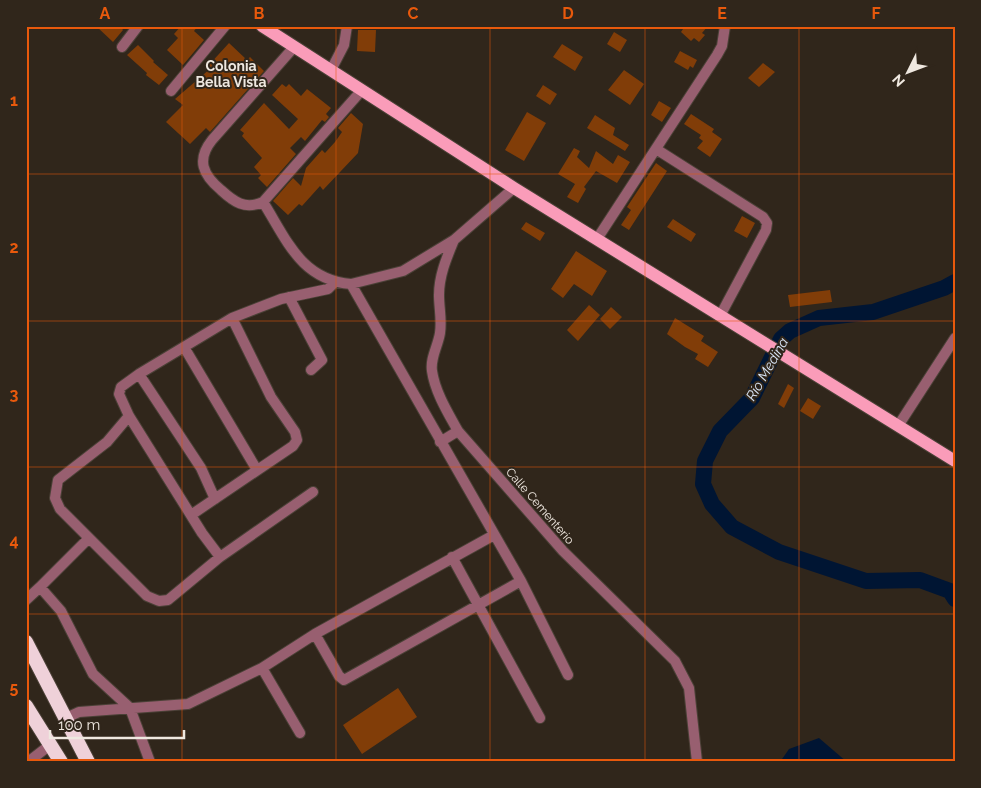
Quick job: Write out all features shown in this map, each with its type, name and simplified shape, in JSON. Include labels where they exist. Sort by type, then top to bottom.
[{"type":"highway","points":[[26,642],[88,762]]},
{"type":"highway","points":[[26,706],[61,762]]},
{"type":"main road","points":[[262,26],[514,188],[955,461]]},
{"type":"street","points":[[122,47],[138,26]]},
{"type":"street","points":[[171,92],[225,26]]},
{"type":"street","points":[[331,70],[344,45],[347,26]]},
{"type":"street","points":[[597,240],[717,55],[723,41],[725,26]]},
{"type":"street","points":[[294,47],[212,140],[203,159],[209,180],[234,202],[252,206],[263,202],[362,90]]},
{"type":"street","points":[[656,149],[763,217],[767,223],[766,230],[720,316]]},
{"type":"street","points":[[263,202],[298,257],[313,273],[334,283],[352,284],[403,271],[454,240],[514,188]]},
{"type":"street","name":"Calle Cementerio","points":[[454,240],[443,265],[439,294],[442,314],[440,334],[432,366],[434,378],[446,408],[458,431],[563,551],[675,661],[689,688],[697,762]]},
{"type":"street","points":[[220,557],[191,515],[129,416],[119,394],[121,387],[139,374],[232,318],[289,297],[328,289],[334,283]]},
{"type":"street","points":[[352,284],[440,442],[521,581],[568,675]]},
{"type":"street","points":[[289,297],[322,360],[311,370]]},
{"type":"street","points":[[191,515],[293,446],[297,440],[295,432],[271,397],[232,318]]},
{"type":"street","points":[[898,426],[955,338]]},
{"type":"street","points":[[184,347],[257,470]]},
{"type":"street","points":[[139,374],[201,468],[215,499]]},
{"type":"street","points":[[129,416],[107,442],[58,480],[55,498],[60,509],[88,538],[147,596],[159,601],[168,600],[220,557],[313,492]]},
{"type":"street","points":[[440,442],[458,431]]},
{"type":"street","points":[[66,718],[79,712],[188,704],[262,668],[315,634],[494,535]]},
{"type":"street","points":[[26,600],[88,538]]},
{"type":"street","points":[[452,557],[540,718]]},
{"type":"street","points":[[315,634],[339,676],[344,680],[521,581]]},
{"type":"street","points":[[40,587],[60,610],[93,674],[130,708],[150,762]]},
{"type":"street","points":[[262,668],[300,733]]},
{"type":"street","points":[[28,762],[50,745]]},
{"type":"water","points":[[819,738],[847,762],[780,762],[789,749]]},
{"type":"building","points":[[96,26],[120,26],[123,30],[113,42]]},
{"type":"building","points":[[181,26],[198,26],[194,31],[204,40],[183,65],[167,50],[178,38],[174,34]]},
{"type":"building","points":[[685,26],[708,26],[702,33],[705,35],[699,42],[694,38],[691,41],[681,32]]},
{"type":"building","points":[[358,30],[376,30],[375,52],[357,51]]},
{"type":"building","points":[[614,32],[627,40],[620,52],[607,44]]},
{"type":"building","points":[[229,43],[247,60],[250,57],[264,71],[210,132],[206,128],[190,144],[166,122],[183,105],[175,99],[211,68],[208,66]]},
{"type":"building","points":[[562,44],[583,57],[575,71],[553,57]]},
{"type":"building","points":[[138,45],[168,75],[159,85],[146,75],[147,73],[127,55]]},
{"type":"building","points":[[680,51],[697,60],[693,68],[690,66],[688,70],[674,62]]},
{"type":"building","points":[[763,63],[775,72],[759,87],[748,78]]},
{"type":"building","points":[[624,70],[644,84],[630,105],[608,90]]},
{"type":"building","points":[[282,84],[286,87],[289,84],[301,96],[307,89],[331,108],[326,114],[329,117],[325,122],[322,120],[305,141],[301,137],[290,148],[296,154],[267,187],[258,178],[261,175],[254,167],[262,158],[242,136],[244,133],[240,130],[264,103],[289,129],[298,119],[272,95]]},
{"type":"building","points":[[543,85],[557,94],[550,105],[536,96]]},
{"type":"building","points":[[659,101],[671,108],[662,122],[651,115]]},
{"type":"building","points":[[527,112],[546,123],[524,161],[505,150]]},
{"type":"building","points":[[351,113],[363,124],[358,153],[323,190],[320,186],[302,206],[299,204],[288,215],[273,201],[293,178],[301,186],[306,168],[322,150],[325,153],[335,142],[342,132],[338,128]]},
{"type":"building","points":[[691,114],[714,129],[712,132],[722,139],[710,157],[697,148],[703,141],[699,138],[701,135],[684,124]]},
{"type":"building","points":[[595,115],[615,128],[613,135],[629,145],[625,151],[587,128]]},
{"type":"building","points":[[574,148],[580,151],[577,157],[589,168],[596,151],[613,164],[618,155],[630,162],[617,183],[596,171],[584,187],[586,189],[578,203],[567,197],[575,184],[558,174]]},
{"type":"building","points":[[656,163],[667,171],[629,230],[621,225],[631,210],[627,207]]},
{"type":"building","points":[[742,216],[755,223],[747,238],[734,231]]},
{"type":"building","points":[[673,219],[696,234],[691,242],[667,227]]},
{"type":"building","points":[[526,222],[545,233],[540,241],[521,229]]},
{"type":"building","points":[[576,251],[607,271],[592,296],[574,284],[563,298],[551,289]]},
{"type":"building","points":[[830,290],[832,302],[790,307],[788,295]]},
{"type":"building","points":[[589,305],[600,315],[578,341],[567,330]]},
{"type":"building","points":[[611,307],[622,317],[610,329],[600,319]]},
{"type":"building","points":[[675,318],[704,336],[701,341],[718,352],[708,367],[695,359],[698,354],[667,334]]},
{"type":"building","points":[[788,384],[794,388],[784,408],[778,404]]},
{"type":"building","points":[[808,398],[821,406],[813,419],[800,411]]},
{"type":"building","points":[[398,688],[417,717],[362,754],[343,725]]},
{"type":"waterway","name":"Río Medina","points":[[955,282],[944,288],[873,312],[819,318],[790,331],[781,339],[752,398],[720,431],[705,461],[703,484],[712,504],[732,527],[779,552],[866,581],[920,580],[950,591],[955,599]]},
{"type":"district","name":"Colonia Bella Vista","points":[[231,74]]}]
